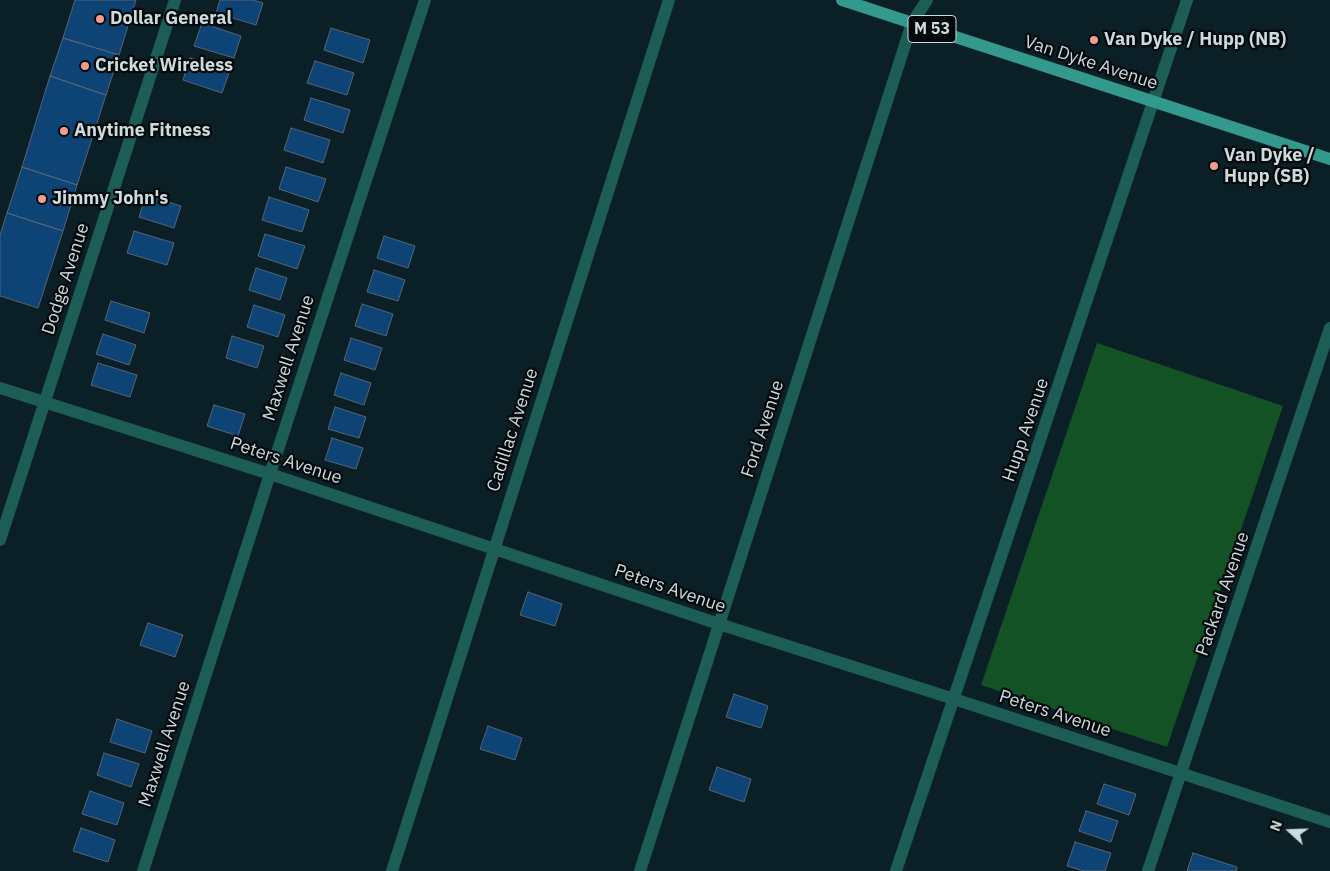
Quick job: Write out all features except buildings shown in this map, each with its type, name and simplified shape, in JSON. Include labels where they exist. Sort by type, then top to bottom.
[{"type":"main road","name":"Van Dyke Avenue","points":[[842,0],[1330,159]]},
{"type":"street","name":"Dodge Avenue","points":[[0,540],[175,0]]},
{"type":"street","name":"Maxwell Avenue","points":[[143,871],[425,0]]},
{"type":"street","name":"Cadillac Avenue","points":[[392,871],[669,0]]},
{"type":"street","name":"Ford Avenue","points":[[640,871],[912,23],[927,0]]},
{"type":"street","name":"Hupp Avenue","points":[[896,871],[1187,0]]},
{"type":"street","name":"Packard Avenue","points":[[1148,871],[1330,328]]},
{"type":"street","name":"Peters Avenue","points":[[0,388],[270,474],[719,624],[1330,822]]},
{"type":"green space","points":[[1097,343],[1283,406],[1167,747],[981,685]]},
{"type":"place","name":"Dollar General","points":[[100,19]]},
{"type":"place","name":"Van Dyke / Hupp (NB)","points":[[1094,40]]},
{"type":"place","name":"Cricket Wireless","points":[[85,66]]},
{"type":"place","name":"Anytime Fitness","points":[[64,131]]},
{"type":"place","name":"Van Dyke / Hupp (SB)","points":[[1214,166]]},
{"type":"place","name":"Jimmy John's","points":[[42,199]]}]
